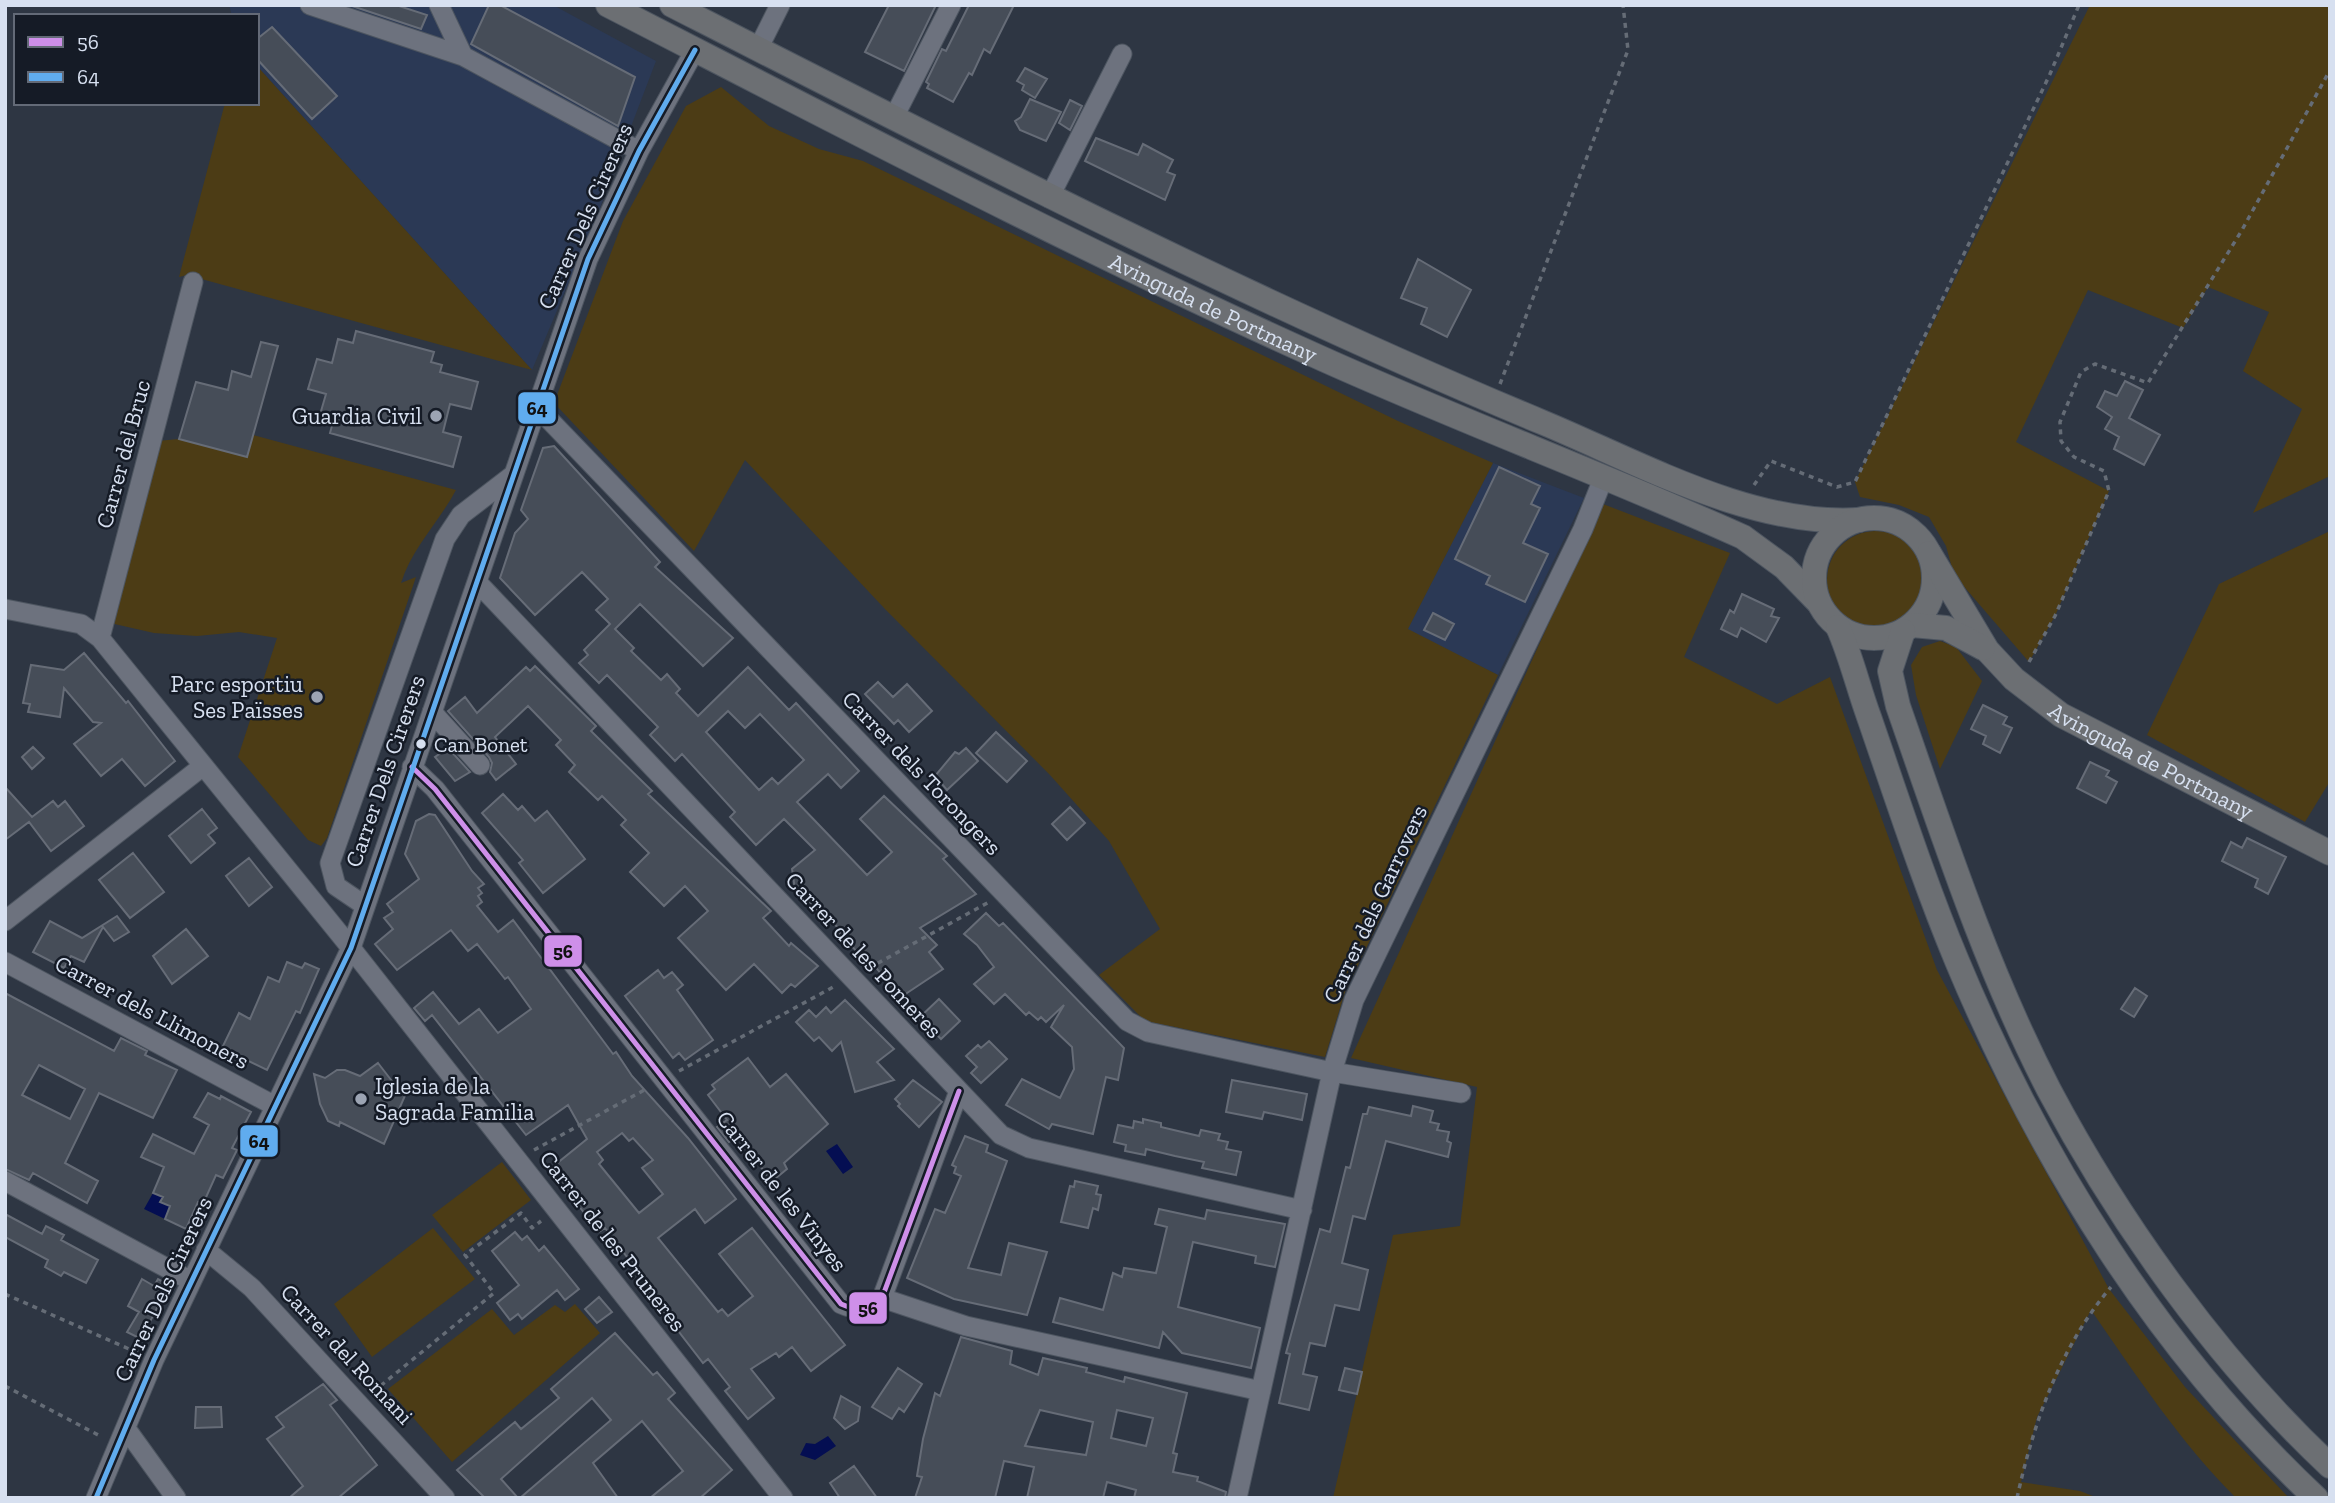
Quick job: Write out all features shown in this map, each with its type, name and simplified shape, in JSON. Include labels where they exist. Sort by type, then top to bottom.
[{"type":"main road","name":"Avinguda de Portmany","points":[[608,5],[1164,286],[1326,361],[1743,537],[1784,567],[1818,602]]},
{"type":"main road","name":"Avinguda de Portmany","points":[[672,5],[1049,198],[1330,331],[1493,402],[1741,504],[1796,519],[1827,522],[1859,520]]},
{"type":"main road","points":[[2316,1498],[2246,1427],[2172,1337],[2102,1241],[2024,1109],[1956,960],[1838,627],[1818,602],[1813,573],[1818,555],[1835,532],[1859,520],[1878,518],[1896,522],[1912,531],[1928,553],[1934,578],[1932,596],[1924,612],[1908,628],[1890,671],[1898,706],[1985,948],[2049,1090],[2125,1217],[2193,1314],[2266,1403],[2330,1466]]},
{"type":"main road","name":"Avinguda de Portmany","points":[[1928,553],[1987,650],[2017,682],[2061,715],[2330,853]]},
{"type":"main road","points":[[1838,627],[1870,639],[1908,628]]},
{"type":"main road","name":"Avinguda de Portmany","points":[[1908,628],[1957,631],[1987,650]]},
{"type":"street","points":[[310,5],[463,56],[639,151]]},
{"type":"street","points":[[439,5],[463,56]]},
{"type":"street","points":[[758,49],[780,5]]},
{"type":"street","points":[[893,119],[951,5]]},
{"type":"street","name":"Carrer Dels Cirerers","points":[[96,1498],[154,1360],[351,948],[587,259],[639,151],[695,50]]},
{"type":"street","points":[[1049,198],[1122,54]]},
{"type":"street","name":"Carrer del Bruc","points":[[100,638],[193,282]]},
{"type":"street","name":"Carrer dels Torongers","points":[[535,405],[1127,1021],[1148,1032],[1332,1072],[1461,1093]]},
{"type":"street","points":[[364,905],[336,886],[330,863],[445,539],[461,515],[513,475]]},
{"type":"street","name":"Carrer dels Garrovers","points":[[1237,1498],[1332,1072],[1354,1000],[1583,529],[1603,479]]},
{"type":"street","name":"Carrer de les Pomeres","points":[[478,583],[1001,1135],[1016,1144],[1302,1210]]},
{"type":"street","points":[[5,609],[81,624],[100,638]]},
{"type":"street","name":"Carrer de les Pruneres","points":[[100,638],[351,948],[783,1498]]},
{"type":"street","points":[[432,712],[480,765]]},
{"type":"street","points":[[5,922],[203,766]]},
{"type":"street","name":"Carrer de les Vinyes","points":[[412,767],[435,789],[841,1304],[852,1309],[867,1309],[882,1298]]},
{"type":"street","name":"Carrer dels Llimoners","points":[[5,962],[275,1106]]},
{"type":"street","points":[[958,1091],[882,1298],[966,1326],[1261,1391]]},
{"type":"street","points":[[5,1181],[191,1281]]},
{"type":"street","name":"Carrer del Romani","points":[[206,1250],[252,1288],[360,1403],[444,1498]]},
{"type":"street","points":[[123,1438],[176,1498]]},
{"type":"path","points":[[1493,402],[1628,50],[1623,5]]},
{"type":"path","points":[[1741,504],[1771,461],[1837,486],[1855,482],[2050,74],[2079,5]]},
{"type":"path","points":[[2017,682],[2055,616],[2109,491],[2104,471],[2074,457],[2060,442],[2060,422],[2081,372],[2095,364],[2148,383],[2242,230],[2330,70]]},
{"type":"path","points":[[517,1159],[1004,894]]},
{"type":"path","points":[[360,1403],[494,1293],[465,1255],[521,1213],[532,1228],[557,1210]]},
{"type":"path","points":[[2019,1497],[2036,1418],[2091,1310],[2124,1272]]},
{"type":"path","points":[[5,1294],[154,1360]]},
{"type":"path","points":[[5,1386],[123,1438]]},
{"type":"shaded area","points":[[229,5],[553,5],[656,61],[600,208],[532,370],[259,68],[259,14],[231,14]]},
{"type":"shaded area","points":[[2090,5],[2330,5],[2330,476],[2253,513],[2302,409],[2243,371],[2269,312],[2208,287],[2183,328],[2088,290],[2016,442],[2109,491],[2055,616],[2029,662],[1954,575],[1946,546],[1929,517],[1899,505],[1860,497],[1855,482]]},
{"type":"shaded area","points":[[259,68],[532,370],[187,275],[179,277],[224,105],[259,105]]},
{"type":"shaded area","points":[[721,87],[769,126],[819,149],[863,161],[1398,421],[1493,463],[1408,629],[1498,675],[1345,992],[1325,1057],[1145,1021],[1099,975],[1160,929],[1109,841],[1050,775],[885,609],[745,460],[694,551],[554,403],[623,221],[686,106]]},
{"type":"shaded area","points":[[253,435],[456,490],[419,547],[401,583],[416,577],[327,838],[321,846],[308,840],[238,757],[277,638],[239,632],[197,636],[154,633],[97,620],[146,442],[179,439],[247,457]]},
{"type":"shaded area","points":[[1493,463],[1584,498],[1498,675],[1407,630]]},
{"type":"shaded area","points":[[1603,504],[1730,553],[1684,657],[1777,704],[1830,677],[1937,970],[2109,1289],[2185,1387],[2289,1498],[2236,1498],[2177,1431],[2091,1310],[2037,1417],[2021,1482],[2080,1491],[2098,1498],[1333,1498],[1393,1235],[1460,1226],[1477,1087],[1351,1058]]},
{"type":"shaded area","points":[[1876,531],[1895,534],[1911,545],[1922,561],[1925,580],[1922,599],[1911,615],[1895,626],[1876,629],[1857,626],[1841,615],[1830,599],[1827,580],[1830,561],[1841,545],[1857,534]]},
{"type":"shaded area","points":[[2330,531],[2330,781],[2305,822],[2147,735],[2219,584]]},
{"type":"shaded area","points":[[1940,641],[1956,647],[1982,681],[1940,769],[1916,695],[1911,665],[1922,647]]},
{"type":"shaded area","points":[[837,1144],[853,1167],[843,1174],[826,1151]]},
{"type":"shaded area","points":[[502,1162],[531,1200],[463,1252],[432,1215]]},
{"type":"shaded area","points":[[153,1193],[163,1197],[161,1202],[170,1206],[165,1219],[144,1209]]},
{"type":"shaded area","points":[[433,1228],[475,1279],[372,1357],[334,1304]]},
{"type":"shaded area","points":[[575,1304],[600,1333],[452,1462],[388,1389],[492,1309],[514,1335],[555,1305],[565,1312]]},
{"type":"shaded area","points":[[828,1436],[836,1446],[815,1460],[800,1455],[806,1443],[815,1444]]},
{"type":"building","points":[[349,5],[396,5],[427,15],[421,29]]},
{"type":"building","points":[[489,5],[500,5],[635,77],[618,126],[471,44]]},
{"type":"building","points":[[889,5],[936,5],[904,71],[865,52]]},
{"type":"building","points":[[969,5],[1014,5],[990,53],[984,49],[972,75],[969,73],[953,102],[927,88],[929,84],[926,82],[942,49],[946,51]]},
{"type":"building","points":[[272,27],[337,96],[312,119],[259,61],[259,37]]},
{"type":"building","points":[[1025,68],[1047,79],[1035,98],[1022,90],[1024,85],[1017,81]]},
{"type":"building","points":[[1030,99],[1061,112],[1046,141],[1020,130],[1015,121],[1021,117]]},
{"type":"building","points":[[1070,100],[1082,106],[1070,130],[1059,123]]},
{"type":"building","points":[[1096,138],[1138,155],[1143,144],[1173,160],[1167,172],[1175,175],[1165,200],[1085,161]]},
{"type":"building","points":[[1418,259],[1471,290],[1447,337],[1421,324],[1427,308],[1401,298]]},
{"type":"building","points":[[356,331],[434,352],[431,362],[442,365],[440,372],[478,382],[471,409],[450,404],[443,432],[461,437],[453,467],[330,433],[333,422],[319,418],[326,394],[308,389],[317,359],[332,363],[338,339],[353,343]]},
{"type":"building","points":[[261,342],[278,346],[247,457],[179,439],[196,382],[228,390],[232,371],[251,377]]},
{"type":"building","points":[[2125,381],[2143,390],[2129,418],[2160,435],[2144,465],[2114,449],[2119,437],[2105,429],[2112,417],[2097,407],[2105,391],[2117,396]]},
{"type":"building","points":[[554,446],[660,562],[655,567],[733,638],[703,666],[640,604],[615,629],[634,648],[631,651],[661,680],[667,674],[680,689],[676,693],[698,716],[748,667],[789,710],[796,703],[859,771],[841,788],[828,774],[797,802],[867,875],[892,852],[860,819],[884,796],[947,856],[943,859],[976,894],[920,928],[937,945],[929,952],[943,969],[901,997],[866,956],[863,958],[839,933],[842,931],[795,890],[792,869],[815,850],[784,819],[756,845],[730,817],[735,812],[682,754],[675,761],[650,735],[658,727],[607,675],[599,683],[579,663],[588,655],[584,650],[610,624],[596,610],[608,599],[582,572],[535,615],[500,578],[515,533],[528,519],[521,510],[543,448]],"holes":[[[728,711],[745,728],[760,714],[804,760],[778,784],[772,778],[759,790],[706,732]]]},
{"type":"building","points":[[1499,467],[1540,486],[1531,504],[1540,508],[1523,543],[1548,554],[1525,602],[1486,584],[1490,576],[1455,559]]},
{"type":"building","points":[[1742,594],[1774,609],[1771,616],[1779,618],[1766,642],[1741,628],[1737,637],[1721,629],[1730,610],[1734,613]]},
{"type":"building","points":[[1433,613],[1454,624],[1445,640],[1424,630]]},
{"type":"building","points":[[84,653],[126,703],[128,701],[175,761],[145,786],[122,759],[101,776],[74,744],[101,723],[93,722],[64,688],[60,717],[28,712],[30,704],[23,703],[31,665],[64,670]]},
{"type":"building","points":[[535,666],[596,726],[591,731],[652,791],[648,794],[771,911],[763,918],[789,946],[791,943],[818,966],[795,987],[791,984],[782,993],[754,964],[726,990],[678,938],[708,911],[685,886],[664,906],[630,872],[649,853],[621,825],[626,820],[602,796],[598,800],[569,772],[575,765],[556,745],[561,740],[528,706],[495,737],[516,764],[496,780],[490,772],[492,763],[489,757],[448,711],[465,697],[477,713],[526,667],[530,671]]},
{"type":"building","points":[[878,682],[893,697],[907,684],[932,711],[909,732],[898,720],[894,724],[865,694]]},
{"type":"building","points":[[1983,705],[2007,717],[2003,724],[2012,728],[2000,753],[1983,744],[1986,736],[1971,729]]},
{"type":"building","points":[[996,732],[1027,761],[1007,782],[976,753]]},
{"type":"building","points":[[33,747],[44,758],[32,769],[22,757]]},
{"type":"building","points":[[448,748],[470,772],[455,781],[435,757]]},
{"type":"building","points":[[966,748],[978,761],[947,790],[935,776],[955,752],[959,754]]},
{"type":"building","points":[[2090,762],[2109,771],[2106,776],[2117,782],[2106,803],[2077,788]]},
{"type":"building","points":[[5,787],[32,817],[53,801],[58,807],[65,801],[84,826],[51,851],[29,822],[5,840]]},
{"type":"building","points":[[503,794],[518,810],[522,806],[535,821],[547,811],[585,859],[543,893],[519,863],[523,860],[482,813]]},
{"type":"building","points":[[1070,807],[1085,823],[1067,840],[1052,824]]},
{"type":"building","points":[[202,809],[217,828],[208,835],[215,843],[191,863],[169,836]]},
{"type":"building","points":[[429,814],[435,815],[472,871],[484,884],[478,888],[482,893],[478,896],[482,902],[477,906],[498,932],[513,920],[613,1054],[616,1052],[632,1076],[688,1138],[736,1199],[705,1223],[695,1209],[658,1238],[718,1312],[722,1309],[728,1316],[753,1296],[719,1254],[752,1228],[845,1345],[811,1371],[792,1347],[779,1357],[776,1353],[751,1369],[774,1398],[748,1419],[725,1391],[730,1387],[708,1359],[703,1363],[649,1293],[652,1290],[605,1228],[599,1232],[550,1169],[587,1139],[568,1105],[526,1135],[432,1015],[425,1021],[414,1008],[433,992],[459,1024],[479,1009],[498,1033],[531,1009],[508,977],[505,979],[477,944],[468,951],[451,930],[397,970],[375,944],[393,929],[384,918],[393,912],[387,904],[419,879],[405,854],[416,821]],"holes":[[[622,1133],[629,1141],[633,1138],[653,1160],[642,1168],[663,1194],[639,1213],[599,1164],[603,1160],[597,1152]]]},
{"type":"building","points":[[2247,838],[2286,857],[2268,894],[2255,887],[2258,879],[2222,861],[2231,842],[2242,848]]},
{"type":"building","points":[[133,853],[164,892],[130,918],[99,880]]},
{"type":"building","points":[[249,858],[272,887],[249,906],[226,876]]},
{"type":"building","points":[[986,913],[999,926],[1003,923],[1124,1048],[1118,1080],[1106,1077],[1093,1134],[1052,1124],[1049,1129],[1006,1105],[1022,1079],[1060,1098],[1074,1069],[1072,1047],[1051,1027],[1064,1005],[1046,1022],[1041,1017],[1038,1020],[1029,1012],[1026,1015],[1005,994],[994,1004],[974,984],[994,967],[977,945],[964,934]]},
{"type":"building","points":[[117,916],[129,932],[114,941],[103,927],[84,962],[71,956],[64,968],[33,952],[50,921],[82,938]]},
{"type":"building","points":[[186,929],[208,956],[172,984],[153,956]]},
{"type":"building","points":[[287,962],[302,968],[305,963],[319,969],[300,1013],[296,1011],[267,1070],[222,1048],[239,1013],[250,1019],[268,977],[279,982]]},
{"type":"building","points":[[658,970],[664,978],[672,972],[683,985],[677,990],[713,1040],[685,1060],[679,1053],[673,1058],[625,996]]},
{"type":"building","points":[[2135,988],[2147,996],[2134,1017],[2121,1009]]},
{"type":"building","points":[[5,993],[114,1051],[121,1038],[147,1051],[145,1055],[177,1070],[153,1118],[99,1093],[65,1163],[98,1181],[87,1203],[33,1173],[29,1180],[5,1169]],"holes":[[[39,1065],[85,1089],[70,1119],[22,1095]]]},
{"type":"building","points":[[939,999],[960,1021],[941,1039],[920,1017]]},
{"type":"building","points":[[845,1000],[894,1049],[877,1062],[894,1080],[855,1092],[841,1042],[832,1051],[819,1037],[814,1041],[796,1022],[809,1010],[816,1017],[826,1007],[831,1013]]},
{"type":"building","points":[[989,1041],[1007,1059],[981,1083],[971,1073],[977,1067],[966,1056],[978,1045],[981,1048]]},
{"type":"building","points":[[748,1058],[770,1087],[786,1074],[828,1124],[784,1163],[787,1169],[776,1178],[771,1172],[767,1175],[736,1136],[729,1142],[717,1127],[727,1120],[708,1095],[715,1089],[712,1085]]},
{"type":"building","name":"Iglesia de la Sagrada Familia","points":[[378,1063],[395,1085],[407,1091],[384,1144],[340,1122],[339,1126],[328,1121],[320,1104],[314,1074],[325,1078],[337,1070],[345,1070],[360,1076]]},
{"type":"building","points":[[913,1080],[942,1102],[919,1127],[898,1106],[900,1104],[895,1099]]},
{"type":"building","points":[[1232,1080],[1307,1094],[1302,1120],[1264,1112],[1262,1119],[1226,1112]]},
{"type":"building","points":[[208,1093],[220,1099],[221,1096],[251,1112],[232,1148],[237,1150],[223,1178],[216,1175],[203,1204],[198,1202],[186,1229],[165,1219],[170,1206],[160,1202],[163,1197],[153,1193],[164,1167],[141,1157],[153,1134],[194,1154],[209,1125],[194,1117]]},
{"type":"building","points":[[1413,1106],[1433,1111],[1430,1122],[1439,1124],[1437,1130],[1449,1132],[1447,1141],[1451,1143],[1448,1157],[1386,1141],[1365,1219],[1353,1216],[1342,1263],[1368,1270],[1359,1310],[1335,1305],[1325,1346],[1310,1343],[1303,1374],[1317,1377],[1309,1410],[1279,1403],[1290,1354],[1286,1353],[1320,1229],[1330,1232],[1363,1114],[1367,1114],[1369,1107],[1411,1116]]},
{"type":"building","points":[[1143,1119],[1161,1123],[1161,1127],[1199,1136],[1201,1130],[1220,1134],[1218,1140],[1228,1142],[1226,1149],[1241,1152],[1236,1175],[1202,1168],[1204,1162],[1146,1149],[1145,1155],[1125,1151],[1126,1145],[1114,1142],[1118,1125],[1133,1128],[1134,1121],[1143,1123]]},
{"type":"building","points":[[965,1136],[988,1145],[986,1152],[1007,1161],[968,1268],[1001,1275],[1009,1243],[1047,1252],[1027,1315],[954,1299],[907,1278],[935,1209],[945,1213],[961,1176],[954,1173],[956,1167],[952,1165]]},
{"type":"building","points":[[1075,1181],[1098,1186],[1096,1194],[1101,1195],[1098,1210],[1093,1208],[1088,1228],[1061,1222],[1070,1186],[1074,1187]]},
{"type":"building","points":[[1159,1209],[1205,1219],[1207,1210],[1285,1224],[1275,1267],[1255,1263],[1256,1256],[1193,1242],[1178,1307],[1260,1328],[1251,1368],[1182,1353],[1163,1332],[1159,1348],[1053,1322],[1060,1298],[1103,1310],[1113,1273],[1122,1277],[1124,1268],[1156,1273],[1167,1227],[1155,1224]]},
{"type":"building","points":[[5,1214],[42,1234],[46,1226],[64,1235],[61,1240],[98,1260],[86,1283],[64,1272],[61,1276],[45,1267],[48,1260],[5,1237]]},
{"type":"building","points":[[515,1232],[522,1240],[527,1236],[539,1251],[544,1246],[579,1289],[565,1300],[557,1290],[522,1319],[518,1314],[510,1320],[497,1303],[519,1285],[492,1251]]},
{"type":"building","points":[[142,1279],[154,1286],[158,1279],[169,1285],[141,1339],[127,1332],[139,1312],[128,1306]]},
{"type":"building","points":[[599,1297],[612,1312],[597,1323],[585,1309]]},
{"type":"building","points":[[615,1333],[653,1375],[657,1372],[675,1393],[668,1399],[732,1470],[700,1498],[650,1498],[683,1471],[642,1421],[593,1463],[618,1498],[520,1498],[611,1420],[592,1398],[501,1479],[518,1498],[485,1498],[457,1470],[515,1422],[521,1429],[559,1398],[551,1389]]},
{"type":"building","points":[[961,1337],[1012,1351],[1010,1364],[1038,1375],[1043,1358],[1087,1368],[1086,1372],[1124,1382],[1125,1377],[1187,1393],[1173,1453],[1177,1454],[1173,1472],[1198,1477],[1197,1481],[1226,1492],[1225,1498],[1134,1498],[1136,1490],[1107,1482],[1103,1498],[1027,1498],[1034,1467],[1004,1461],[995,1498],[915,1498],[922,1477],[917,1476],[923,1439],[935,1393],[940,1396]],"holes":[[[1040,1410],[1093,1422],[1086,1455],[1025,1446]],[[1117,1410],[1153,1418],[1146,1446],[1111,1438]]]},
{"type":"building","points":[[898,1368],[922,1384],[904,1412],[899,1408],[892,1419],[872,1407]]},
{"type":"building","points":[[1345,1368],[1362,1372],[1357,1394],[1339,1390]]},
{"type":"building","points":[[323,1384],[337,1400],[330,1405],[377,1465],[338,1498],[289,1498],[303,1486],[267,1439],[284,1427],[276,1417]]},
{"type":"building","points":[[841,1396],[860,1407],[858,1421],[845,1429],[834,1418]]},
{"type":"building","points":[[196,1407],[221,1407],[222,1427],[195,1428]]},
{"type":"building","points":[[854,1466],[877,1498],[840,1498],[830,1483]]},
{"type":"transit line","name":"64","points":[[96,1498],[154,1360],[351,948],[588,259],[639,151],[695,50]]},
{"type":"transit line","name":"56","points":[[412,767],[435,789],[841,1304],[863,1309],[873,1306],[882,1298],[959,1091]]},
{"type":"place","name":"Guardia Civil","points":[[436,416]]},
{"type":"place","name":"Parc esportiu Ses Païsses","points":[[317,697]]},
{"type":"place","name":"Can Bonet","points":[[421,744]]},
{"type":"place","name":"Iglesia de la Sagrada Familia","points":[[361,1099]]}]
